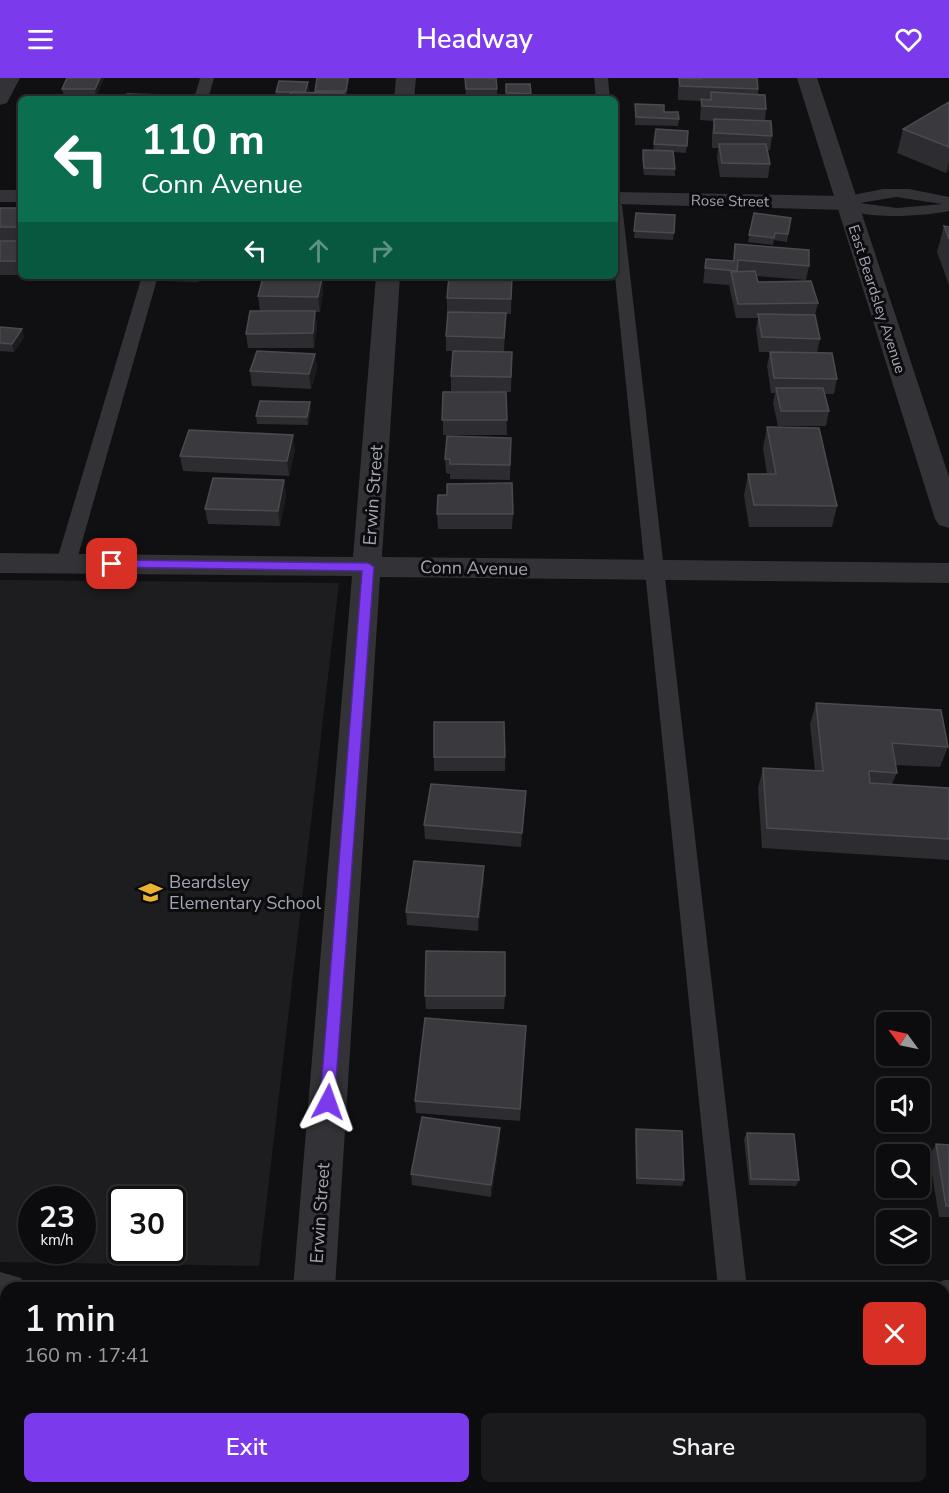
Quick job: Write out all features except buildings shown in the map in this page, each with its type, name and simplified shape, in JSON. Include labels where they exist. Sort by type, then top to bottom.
[{"type":"street","points":[[0,99],[10,78]]},
{"type":"street","points":[[404,96],[406,78]]},
{"type":"street","name":"East Beardsley Avenue","points":[[807,78],[845,203],[949,519]]},
{"type":"street","points":[[0,196],[18,196]]},
{"type":"street","name":"Rose Street","points":[[618,198],[845,203]]},
{"type":"street","name":"Erwin Street","points":[[314,1282],[388,279]]},
{"type":"street","name":"Conn Avenue","points":[[0,562],[949,573]]},
{"type":"lane","points":[[202,96],[207,78]]},
{"type":"lane","points":[[601,78],[603,96]]},
{"type":"lane","points":[[845,203],[866,194],[919,194],[949,201]]},
{"type":"lane","points":[[845,203],[872,212],[923,213],[949,207]]},
{"type":"lane","points":[[618,232],[733,1282]]},
{"type":"lane","points":[[66,563],[149,279]]},
{"type":"shaded area","name":"Beardsley Elementary School","points":[[0,580],[339,583],[259,1266],[130,1264],[186,1264],[186,1186],[108,1186],[108,1264],[96,1263],[96,1186],[18,1186],[18,1262],[0,1262]]},
{"type":"place","name":"Beardsley Elementary School","points":[[151,892]]},
{"type":"route","points":[[112,564],[368,567],[328,1102]]}]
